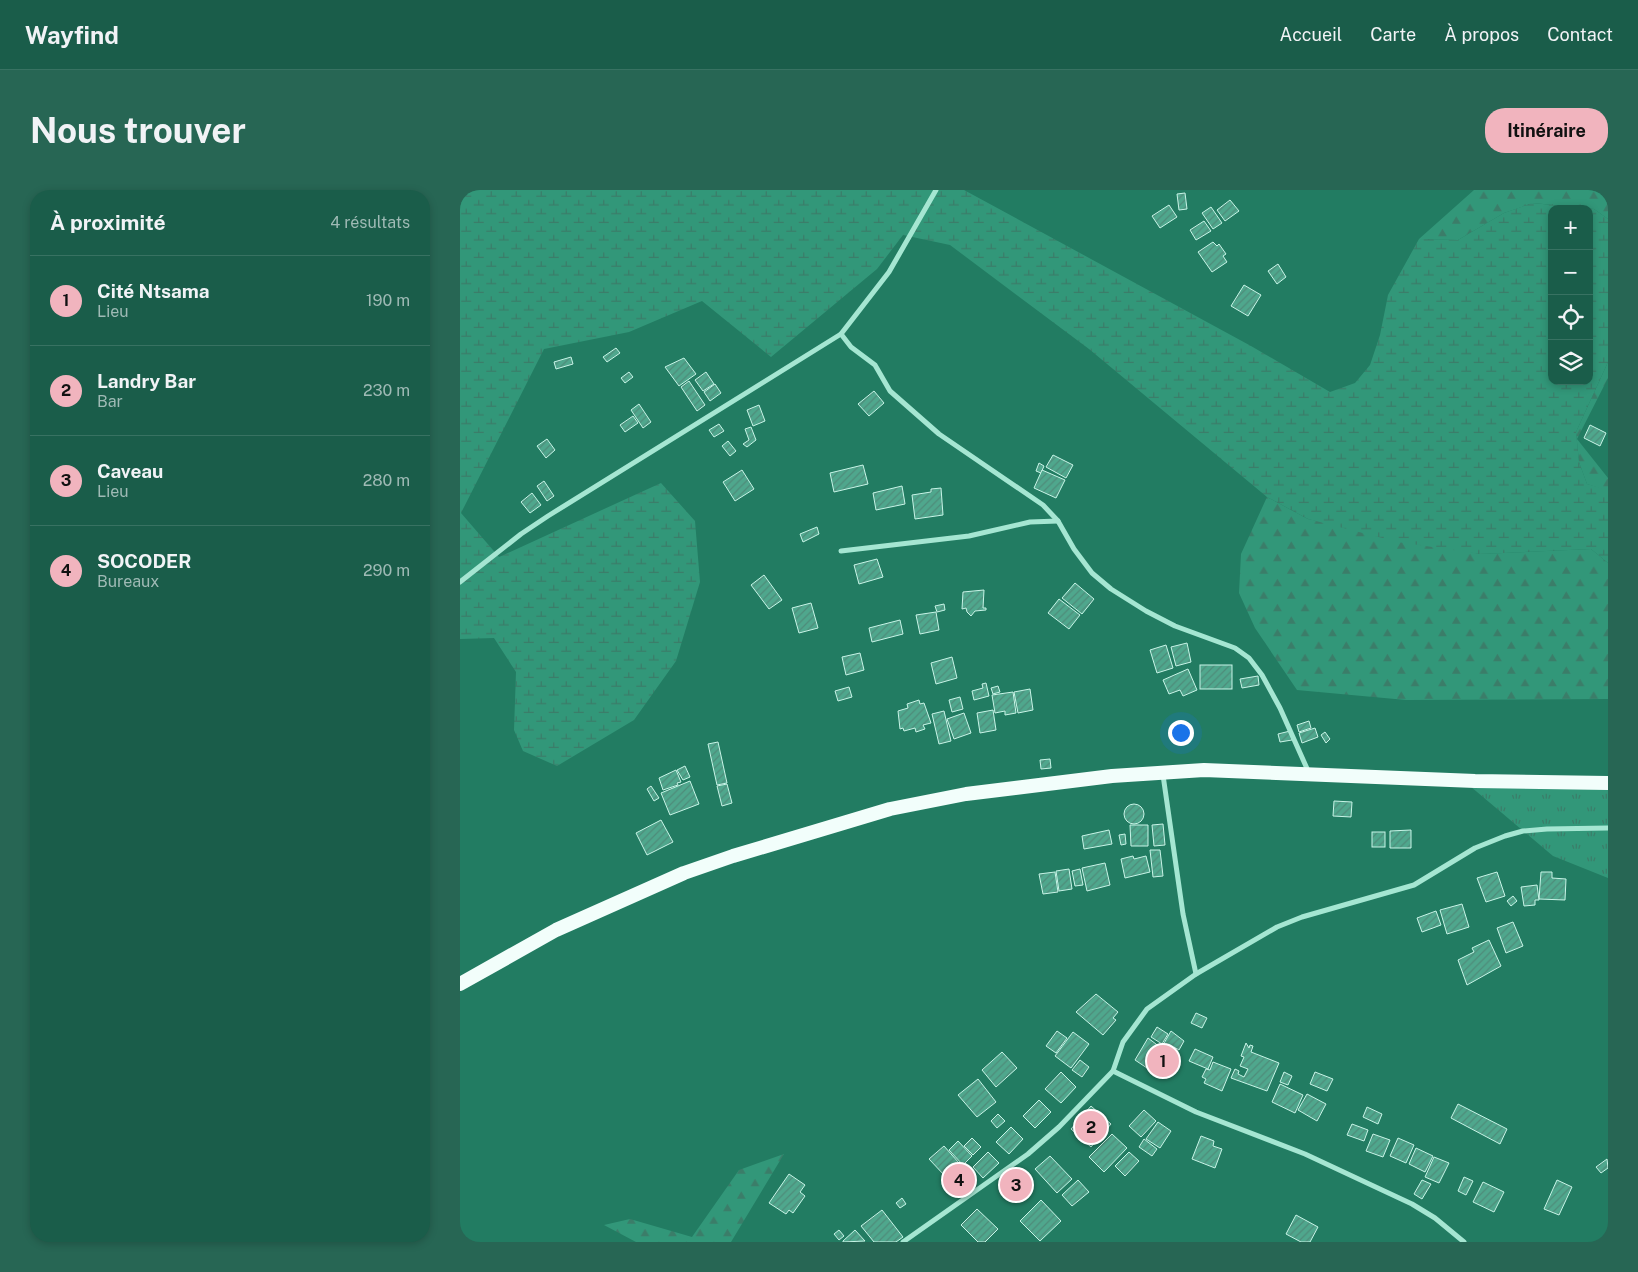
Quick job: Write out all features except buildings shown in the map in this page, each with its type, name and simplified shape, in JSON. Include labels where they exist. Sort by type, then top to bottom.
[{"type":"highway","points":[[460,984],[556,930],[684,873],[767,845],[890,809],[947,798],[1048,783],[1204,770],[1475,781],[1608,783]]},
{"type":"street","points":[[460,582],[521,534],[548,516],[841,334],[889,272],[936,190]]},
{"type":"street","points":[[841,334],[851,347],[875,365],[890,391],[939,434],[1043,505],[1058,521],[1074,549],[1092,573],[1111,589],[1146,611],[1175,626],[1235,648],[1249,658],[1262,675],[1280,708],[1310,774]]},
{"type":"street","points":[[841,551],[969,536],[1030,522],[1058,521]]},
{"type":"street","points":[[1162,772],[1183,914],[1196,974]]},
{"type":"street","points":[[904,1242],[1028,1154],[1060,1127],[1114,1071],[1123,1042],[1147,1009],[1196,974],[1277,928],[1302,917],[1414,885],[1475,848],[1504,836],[1539,830],[1608,828]]},
{"type":"street","points":[[1114,1071],[1196,1112],[1305,1154],[1412,1204],[1435,1218],[1464,1242]]},
{"type":"green space","points":[[460,190],[964,190],[1251,346],[1330,392],[1355,383],[1370,365],[1380,335],[1388,295],[1419,239],[1458,240],[1504,213],[1532,203],[1553,205],[1548,205],[1548,385],[1593,385],[1593,209],[1608,219],[1608,362],[1576,432],[1579,462],[1587,484],[1608,490],[1608,563],[1591,549],[1480,554],[1398,542],[1308,519],[1267,497],[1089,349],[950,245],[903,235],[877,269],[771,357],[702,301],[629,332],[544,349],[461,513],[499,557],[661,483],[695,521],[700,582],[676,661],[634,720],[557,766],[523,751],[514,730],[516,672],[494,638],[460,639]]},
{"type":"green space","points":[[1474,190],[1608,190],[1608,219],[1593,209],[1593,205],[1533,203],[1504,213],[1458,240],[1419,239]]},
{"type":"green space","points":[[1608,362],[1608,378],[1577,439],[1608,478],[1608,490],[1605,490],[1587,484],[1579,462],[1576,432]]},
{"type":"green space","points":[[1267,497],[1308,519],[1480,554],[1591,549],[1608,563],[1608,699],[1406,700],[1297,690],[1255,628],[1239,593],[1241,554]]},
{"type":"green space","points":[[1608,779],[1608,878],[1553,856],[1464,781]]},
{"type":"green space","points":[[784,1154],[731,1242],[636,1242],[604,1225],[630,1219],[692,1237],[739,1170]]},
{"type":"place","name":"Cité Ntsama","points":[[1163,1061]]},
{"type":"place","name":"Landry Bar","points":[[1091,1127]]},
{"type":"place","name":"SOCODER","points":[[959,1180]]},
{"type":"place","name":"Caveau","points":[[1016,1185]]}]
